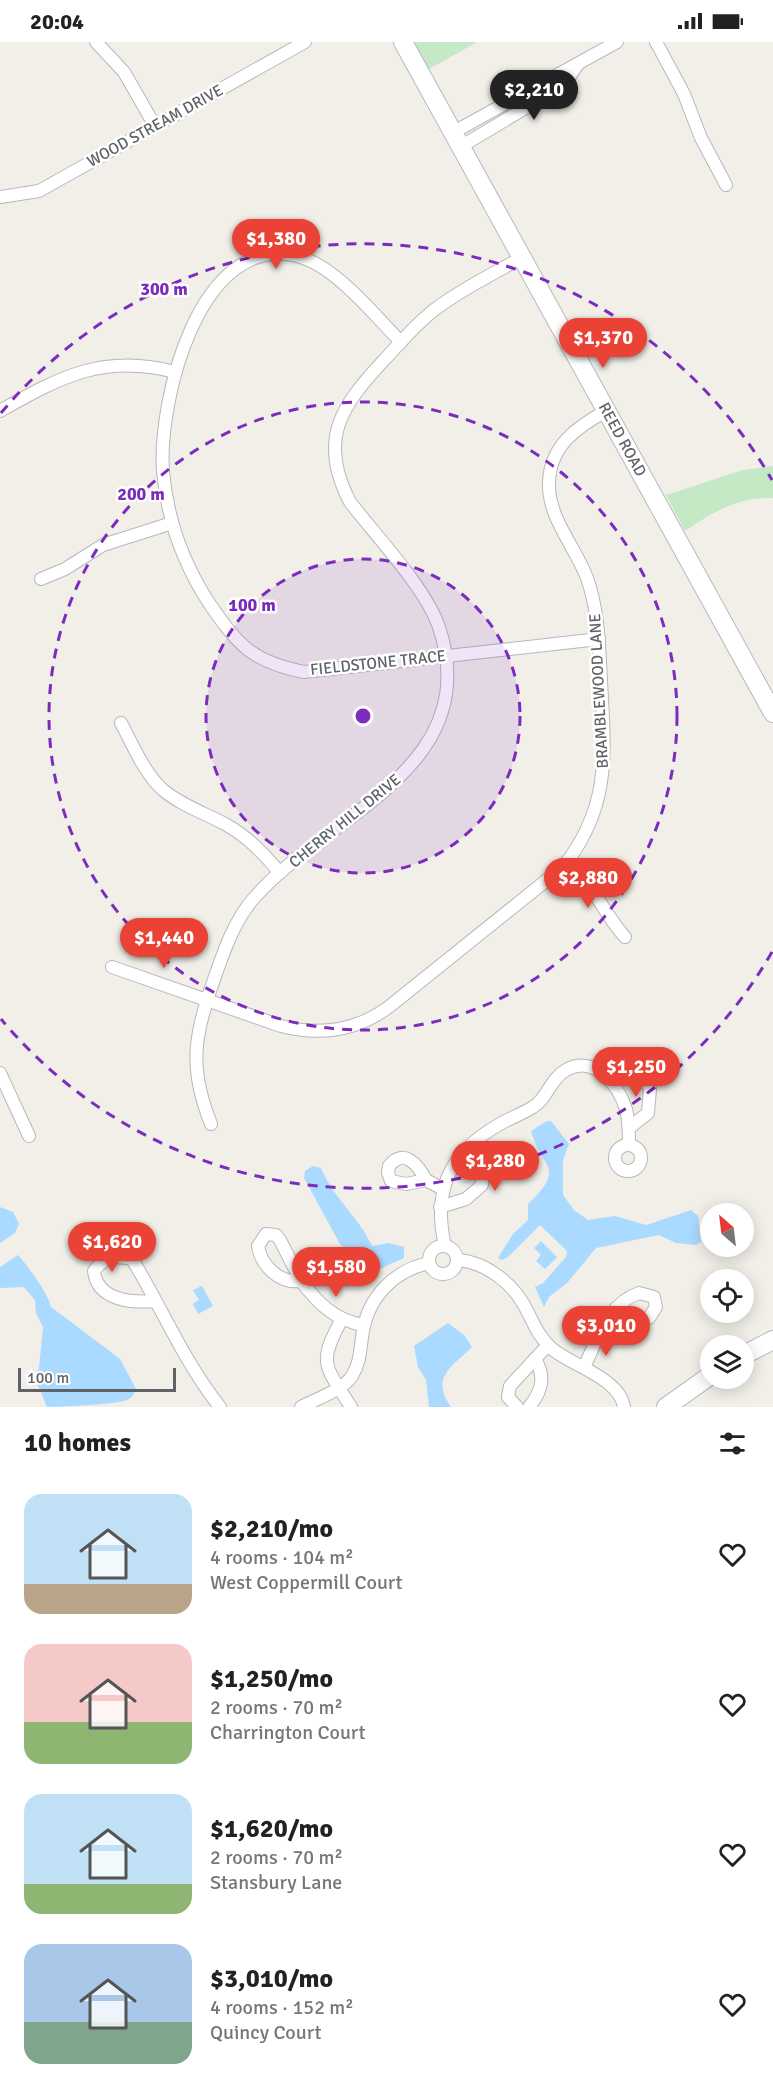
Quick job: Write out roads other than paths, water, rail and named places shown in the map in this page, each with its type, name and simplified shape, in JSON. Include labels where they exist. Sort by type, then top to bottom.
[{"type":"main road","name":"REED ROAD","points":[[403,42],[773,713]]},
{"type":"main road","points":[[754,1350],[773,1340]]},
{"type":"main road","points":[[666,1407],[700,1383]]},
{"type":"street","points":[[96,42],[124,72],[155,126]]},
{"type":"street","name":"WOOD STREAM DRIVE","points":[[0,197],[39,191],[305,42]]},
{"type":"street","points":[[456,140],[564,85],[578,63],[617,42]]},
{"type":"street","points":[[656,42],[684,94],[701,138],[726,185]]},
{"type":"street","name":"FIELDSTONE TRACE","points":[[401,342],[325,268],[298,256],[274,255],[246,262],[223,280],[191,331],[175,372],[165,411],[162,454],[172,523],[192,573],[229,633],[242,647],[266,663],[304,672],[599,639]]},
{"type":"street","name":"CHERRY HILL DRIVE","points":[[211,1124],[200,1096],[195,1058],[199,1023],[237,922],[254,897],[280,873],[391,787],[412,766],[429,741],[439,718],[446,680],[445,656],[439,627],[429,605],[350,502],[337,469],[335,440],[347,403],[431,312],[451,297],[521,258]]},
{"type":"street","points":[[0,411],[57,379],[98,367],[146,366],[175,372]]},
{"type":"street","name":"BRAMBLEWOOD LANE","points":[[112,967],[300,1030],[333,1031],[356,1025],[390,1006],[555,876],[568,861],[589,828],[603,782],[605,753],[599,639],[589,586],[553,511],[549,482],[554,458],[564,441],[579,426],[606,411]]},
{"type":"street","points":[[41,579],[65,569],[104,545],[172,523]]},
{"type":"street","points":[[121,723],[149,772],[161,788],[181,802],[241,833],[280,873]]},
{"type":"street","points":[[568,861],[589,882],[611,920],[625,937]]},
{"type":"street","points":[[445,1246],[440,1207],[443,1189],[450,1171],[466,1149],[500,1124],[534,1107],[557,1077],[568,1068],[587,1066],[600,1071],[612,1082],[622,1099],[629,1128],[629,1145]]},
{"type":"street","points":[[0,1073],[29,1136]]},
{"type":"street","points":[[612,1082],[635,1075],[644,1079],[650,1089],[648,1113],[629,1128]]},
{"type":"street","points":[[440,1207],[466,1199],[482,1185],[481,1166],[466,1149]]},
{"type":"street","points":[[426,1180],[443,1189]]},
{"type":"street","points":[[445,1246],[454,1251],[458,1260],[454,1270],[445,1274],[435,1271],[429,1263],[434,1249],[445,1246]]},
{"type":"street","points":[[156,1301],[131,1301],[105,1293],[97,1284],[94,1271],[107,1258],[132,1259],[156,1301],[195,1371],[220,1407]]},
{"type":"street","points":[[458,1260],[485,1269],[509,1285],[548,1345],[601,1378],[624,1403],[635,1407]]},
{"type":"street","points":[[301,1407],[350,1378],[357,1366],[364,1325],[377,1297],[394,1278],[413,1267],[429,1263]]},
{"type":"street","points":[[301,1281],[328,1311],[342,1319],[364,1325]]},
{"type":"street","points":[[342,1319],[327,1346],[326,1356],[329,1369],[351,1407]]},
{"type":"street","points":[[584,1367],[604,1327]]},
{"type":"street","points":[[517,1407],[509,1399],[508,1390],[548,1345]]},
{"type":"street","points":[[530,1407],[537,1396],[542,1379],[542,1370],[535,1359]]},
{"type":"water","points":[[551,1121],[569,1144],[563,1160],[563,1195],[574,1210],[588,1220],[615,1216],[646,1225],[691,1210],[698,1216],[700,1243],[696,1245],[676,1243],[659,1235],[596,1248],[567,1283],[549,1297],[544,1307],[535,1287],[543,1283],[566,1257],[567,1251],[540,1225],[508,1257],[502,1260],[498,1258],[513,1234],[528,1220],[528,1204],[540,1192],[549,1175],[531,1131]]},
{"type":"water","points":[[313,1166],[321,1168],[332,1189],[372,1246],[389,1243],[404,1247],[404,1258],[377,1270],[340,1244],[304,1178],[305,1171]]},
{"type":"water","points":[[0,1207],[13,1212],[19,1224],[15,1233],[0,1243]]},
{"type":"water","points":[[541,1241],[557,1257],[545,1269],[536,1261],[541,1255],[534,1248]]},
{"type":"water","points":[[18,1255],[42,1287],[51,1307],[120,1359],[136,1389],[130,1398],[113,1403],[47,1407],[35,1378],[39,1368],[43,1327],[36,1313],[35,1300],[24,1287],[0,1288],[0,1267]]},
{"type":"water","points":[[202,1286],[213,1306],[198,1314],[193,1304],[199,1300],[193,1290]]},
{"type":"water","points":[[448,1323],[465,1336],[472,1347],[451,1367],[443,1380],[445,1397],[451,1407],[429,1407],[426,1380],[418,1367],[414,1346]]}]
